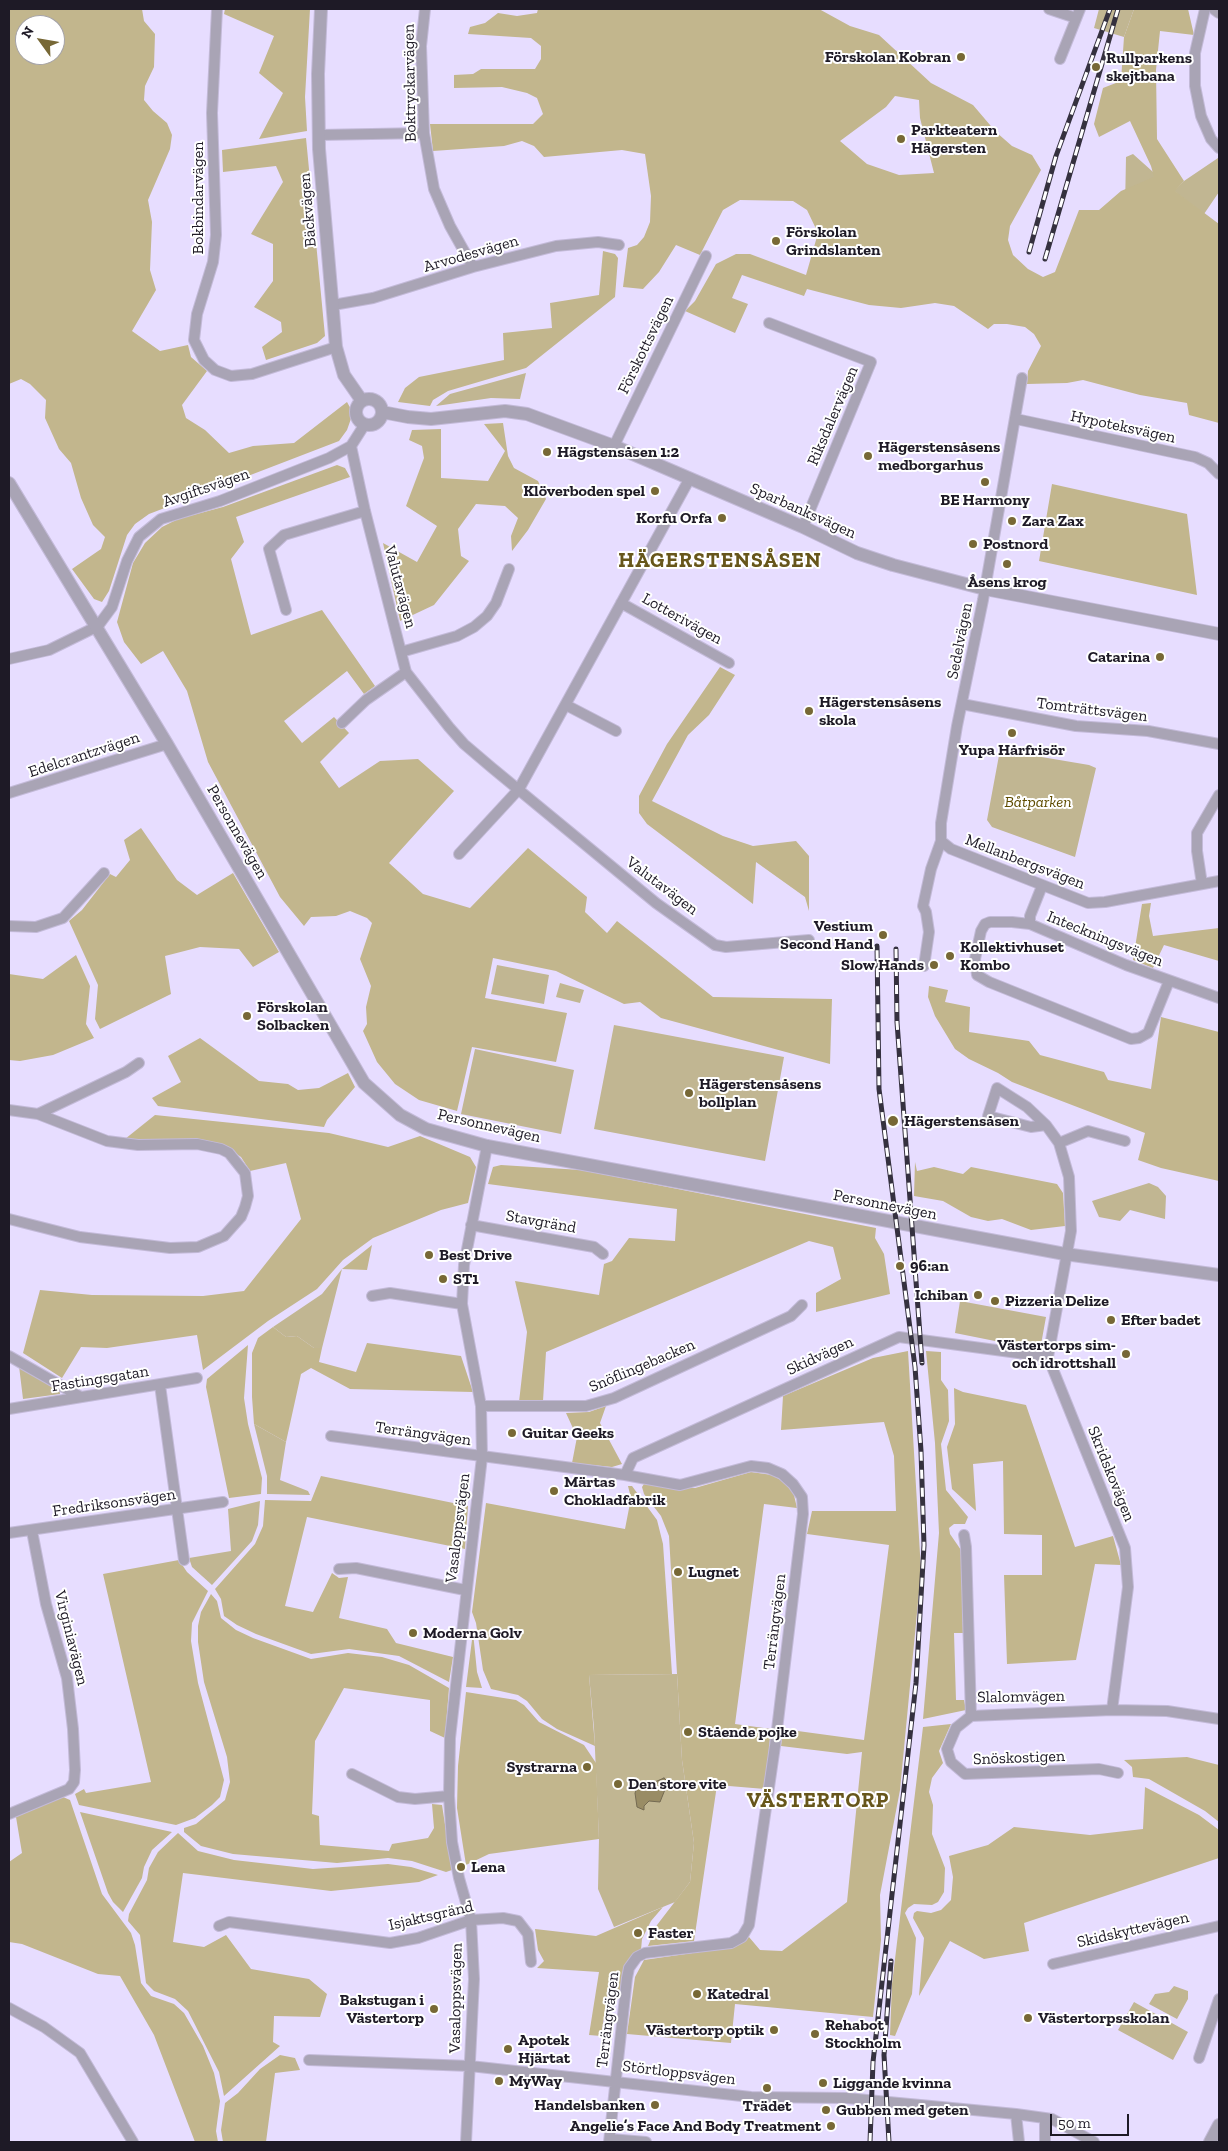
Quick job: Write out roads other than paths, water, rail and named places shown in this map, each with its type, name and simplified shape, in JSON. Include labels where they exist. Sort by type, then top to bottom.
[{"type":"street","name":"Bokbindarvägen","points":[[217,9],[212,114],[216,235],[214,262],[197,314],[194,340],[204,360],[215,370],[232,376],[252,374],[336,346]]},
{"type":"street","name":"Bäckvägen","points":[[321,9],[318,135],[336,346],[344,375],[362,401]]},
{"type":"street","name":"Boktryckarvägen","points":[[425,9],[421,46],[424,133],[434,189],[450,226],[473,267]]},
{"type":"street","points":[[1048,9],[1078,14],[1060,59]]},
{"type":"street","points":[[1205,9],[1196,53],[1195,86],[1201,116],[1211,140],[1219,148]]},
{"type":"street","points":[[1215,9],[1219,12]]},
{"type":"street","points":[[318,135],[424,133]]},
{"type":"street","name":"Arvodesvägen","points":[[333,304],[373,298],[473,267],[556,246],[598,242],[619,245]]},
{"type":"street","name":"Förskottsvägen","points":[[614,446],[706,256]]},
{"type":"street","name":"Riksdalervägen","points":[[768,323],[871,362],[803,527]]},
{"type":"street","name":"Sedelvägen","points":[[924,966],[928,932],[926,912],[923,906],[931,869],[941,841],[941,823],[1022,378]]},
{"type":"street","points":[[351,446],[365,424],[377,422],[382,412],[379,404],[373,400],[362,401],[356,412],[359,419],[365,424]]},
{"type":"street","name":"Sparbanksvägen","points":[[382,412],[431,419],[486,413],[519,412],[614,446],[803,527],[858,553],[938,578],[985,589],[1219,634]]},
{"type":"street","name":"Hypoteksvägen","points":[[1016,419],[1194,458],[1208,462],[1219,474]]},
{"type":"street","name":"Valutavägen","points":[[351,446],[365,511],[406,672],[464,744],[656,903],[715,945],[726,947],[809,940]]},
{"type":"street","name":"Avgiftsvägen","points":[[98,626],[112,607],[138,537],[150,526],[161,519],[220,501],[329,458],[351,446]]},
{"type":"street","name":"Lotterivägen","points":[[518,790],[690,478]]},
{"type":"street","name":"Personnevägen","points":[[9,483],[98,626],[364,1083],[389,1107],[413,1123],[426,1129],[487,1146],[1065,1254],[1219,1275]]},
{"type":"street","points":[[286,610],[269,549],[284,535],[365,511]]},
{"type":"street","points":[[401,652],[457,636],[474,627],[487,616],[496,604],[509,569]]},
{"type":"street","name":"Lotterivägen","points":[[621,603],[729,663]]},
{"type":"street","points":[[9,658],[33,655],[49,650],[98,626]]},
{"type":"street","points":[[342,723],[366,700],[406,672]]},
{"type":"street","name":"Tomträttsvägen","points":[[962,704],[1076,726],[1148,731],[1219,744]]},
{"type":"street","points":[[566,705],[616,731]]},
{"type":"street","name":"Edelcrantzvägen","points":[[9,793],[167,744]]},
{"type":"street","points":[[459,854],[518,790]]},
{"type":"street","points":[[1202,884],[1197,851],[1197,833],[1219,794]]},
{"type":"street","points":[[1208,812],[1219,815]]},
{"type":"street","name":"Mellanbergsvägen","points":[[941,841],[951,849],[1088,903],[1105,902],[1219,881]]},
{"type":"street","points":[[9,926],[36,927],[63,918],[104,873]]},
{"type":"street","name":"Inteckningsvägen","points":[[1030,924],[1030,916],[1042,886]]},
{"type":"street","name":"Inteckningsvägen","points":[[1169,981],[1148,1033],[1131,1040],[989,982],[977,975],[975,959],[980,931],[985,924],[990,922],[1030,924],[1169,981],[1219,998]]},
{"type":"street","points":[[38,1114],[126,1072],[139,1063]]},
{"type":"street","points":[[1046,1125],[1031,1127],[988,1116],[997,1088],[1027,1107],[1046,1125],[1059,1143],[1068,1177],[1071,1231],[1065,1254],[1048,1357]]},
{"type":"street","points":[[9,1110],[38,1114],[114,1142],[138,1145],[197,1144],[221,1149],[230,1154],[244,1172],[248,1196],[241,1217],[224,1236],[198,1246],[170,1248],[80,1237],[9,1219]]},
{"type":"street","points":[[1059,1143],[1088,1131],[1125,1141]]},
{"type":"street","name":"Vasaloppsvägen","points":[[466,2142],[474,1978],[471,1920],[452,1842],[449,1796],[450,1738],[482,1457],[481,1406],[462,1304],[464,1265],[487,1146]]},
{"type":"street","name":"Stavgränd","points":[[471,1225],[594,1247],[603,1254]]},
{"type":"street","points":[[372,1296],[390,1293],[462,1304]]},
{"type":"street","name":"Snöflingebacken","points":[[481,1406],[586,1406],[614,1398],[791,1316],[802,1305]]},
{"type":"street","name":"Skidvägen","points":[[625,1474],[633,1458],[899,1337],[1048,1357]]},
{"type":"street","points":[[9,1356],[79,1396]]},
{"type":"street","name":"Skridskovägen","points":[[1048,1357],[1125,1548],[1128,1588],[1112,1710]]},
{"type":"street","name":"Fastingsgatan","points":[[9,1409],[197,1378]]},
{"type":"street","points":[[160,1385],[184,1560]]},
{"type":"street","name":"Terrängvägen","points":[[331,1436],[625,1474],[680,1485],[751,1466],[768,1468],[782,1474],[793,1484],[802,1498],[804,1514],[776,1746],[749,1925],[742,1937],[731,1943],[645,1953],[636,1957],[629,1968],[627,1978],[609,2140]]},
{"type":"street","name":"Fredriksonsvägen","points":[[9,1533],[223,1502]]},
{"type":"street","name":"Virginiavägen","points":[[9,1814],[69,1789],[74,1782],[73,1729],[66,1678],[46,1604],[32,1531]]},
{"type":"street","name":"Slalomvägen","points":[[964,1535],[971,1716],[1112,1710],[1167,1711],[1219,1719]]},
{"type":"street","points":[[339,1568],[356,1568],[466,1590]]},
{"type":"street","name":"Snöskostigen","points":[[971,1716],[956,1728],[948,1749],[951,1762],[965,1774],[1099,1769],[1118,1773]]},
{"type":"street","points":[[352,1774],[398,1797],[416,1799],[449,1796]]},
{"type":"street","name":"Isjaktsgränd","points":[[219,1926],[229,1922],[390,1943],[418,1938],[471,1920],[503,1918],[518,1920],[528,1934],[531,1962]]},
{"type":"street","name":"Skidskyttevägen","points":[[1053,1964],[1219,1926]]},
{"type":"street","points":[[1199,2058],[1219,1999]]},
{"type":"street","points":[[9,2008],[44,2027],[80,2053],[133,2142]]},
{"type":"street","name":"Störtloppsvägen","points":[[309,2060],[470,2066],[751,2097],[846,2098],[1016,2114],[1052,2119],[1094,2142]]},
{"type":"street","points":[[1016,2114],[1019,2142]]},
{"type":"street","points":[[1045,2118],[1045,2142]]},
{"type":"street","points":[[1210,2142],[1219,2125]]},
{"type":"street","points":[[609,2140],[646,2142]]},
{"type":"railway","points":[[1029,252],[1056,156],[1110,9]]},
{"type":"railway","points":[[1045,259],[1118,9]]},
{"type":"railway","points":[[870,2142],[873,2062],[916,1683],[924,1545],[921,1451],[915,1367],[879,1089],[877,946]]},
{"type":"railway","points":[[896,949],[897,1022],[922,1363]]},
{"type":"railway","points":[[889,2142],[884,2055],[891,1961]]},
{"type":"place","name":"Förskolan Kobran","points":[[961,57]]},
{"type":"place","name":"Rullparkens skejtbana","points":[[1096,67]]},
{"type":"place","name":"Parkteatern Hägersten","points":[[901,139]]},
{"type":"place","name":"Förskolan Grindslanten","points":[[776,241]]},
{"type":"place","name":"Hägstensåsen 1:2","points":[[547,452]]},
{"type":"place","name":"Hägerstensåsens medborgarhus","points":[[868,456]]},
{"type":"place","name":"BE Harmony","points":[[985,482]]},
{"type":"place","name":"Klöverboden spel","points":[[655,491]]},
{"type":"place","name":"Korfu Orfa","points":[[722,518]]},
{"type":"place","name":"Zara Zax","points":[[1012,521]]},
{"type":"place","name":"Postnord","points":[[973,544]]},
{"type":"place","name":"Åsens krog","points":[[1007,564]]},
{"type":"place","name":"Catarina","points":[[1160,657]]},
{"type":"place","name":"Hägerstensåsens skola","points":[[809,711]]},
{"type":"place","name":"Yupa Hårfrisör","points":[[1012,733]]},
{"type":"place","name":"Vestium Second Hand","points":[[883,935]]},
{"type":"place","name":"Kollektivhuset Kombo","points":[[950,956]]},
{"type":"place","name":"Slow Hands","points":[[934,965]]},
{"type":"place","name":"Förskolan Solbacken","points":[[247,1016]]},
{"type":"place","name":"Hägerstensåsens bollplan","points":[[689,1093]]},
{"type":"place","name":"Hägerstensåsen","points":[[893,1121]]},
{"type":"place","name":"Best Drive","points":[[429,1255]]},
{"type":"place","name":"96:an","points":[[900,1266]]},
{"type":"place","name":"ST1","points":[[443,1279]]},
{"type":"place","name":"Ichiban","points":[[978,1295]]},
{"type":"place","name":"Pizzeria Delize","points":[[995,1301]]},
{"type":"place","name":"Efter badet","points":[[1111,1320]]},
{"type":"place","name":"Västertorps sim- och idrottshall","points":[[1126,1354]]},
{"type":"place","name":"Guitar Geeks","points":[[512,1433]]},
{"type":"place","name":"Märtas Chokladfabrik","points":[[554,1491]]},
{"type":"place","name":"Lugnet","points":[[678,1572]]},
{"type":"place","name":"Moderna Golv","points":[[413,1633]]},
{"type":"place","name":"Stående pojke","points":[[688,1732]]},
{"type":"place","name":"Systrarna","points":[[587,1767]]},
{"type":"place","name":"Den store vite","points":[[618,1784]]},
{"type":"place","name":"Lena","points":[[461,1867]]},
{"type":"place","name":"Faster","points":[[638,1933]]},
{"type":"place","name":"Katedral","points":[[697,1994]]},
{"type":"place","name":"Bakstugan i Västertorp","points":[[434,2009]]},
{"type":"place","name":"Västertorpsskolan","points":[[1028,2018]]},
{"type":"place","name":"Västertorp optik","points":[[774,2030]]},
{"type":"place","name":"Rehabot Stockholm","points":[[815,2034]]},
{"type":"place","name":"Apotek Hjärtat","points":[[508,2049]]},
{"type":"place","name":"MyWay","points":[[499,2081]]},
{"type":"place","name":"Liggande kvinna","points":[[823,2083]]},
{"type":"place","name":"Trädet","points":[[767,2088]]},
{"type":"place","name":"Handelsbanken","points":[[655,2105]]},
{"type":"place","name":"Gubben med geten","points":[[826,2110]]},
{"type":"place","name":"Angelie’s Face And Body Treatment","points":[[831,2126]]},
{"type":"district","name":"HÄGERSTENSÅSEN","points":[[720,561]]},
{"type":"district","name":"VÄSTERTORP","points":[[818,1801]]},
{"type":"park label","name":"Båtparken","points":[[1038,802]]}]
